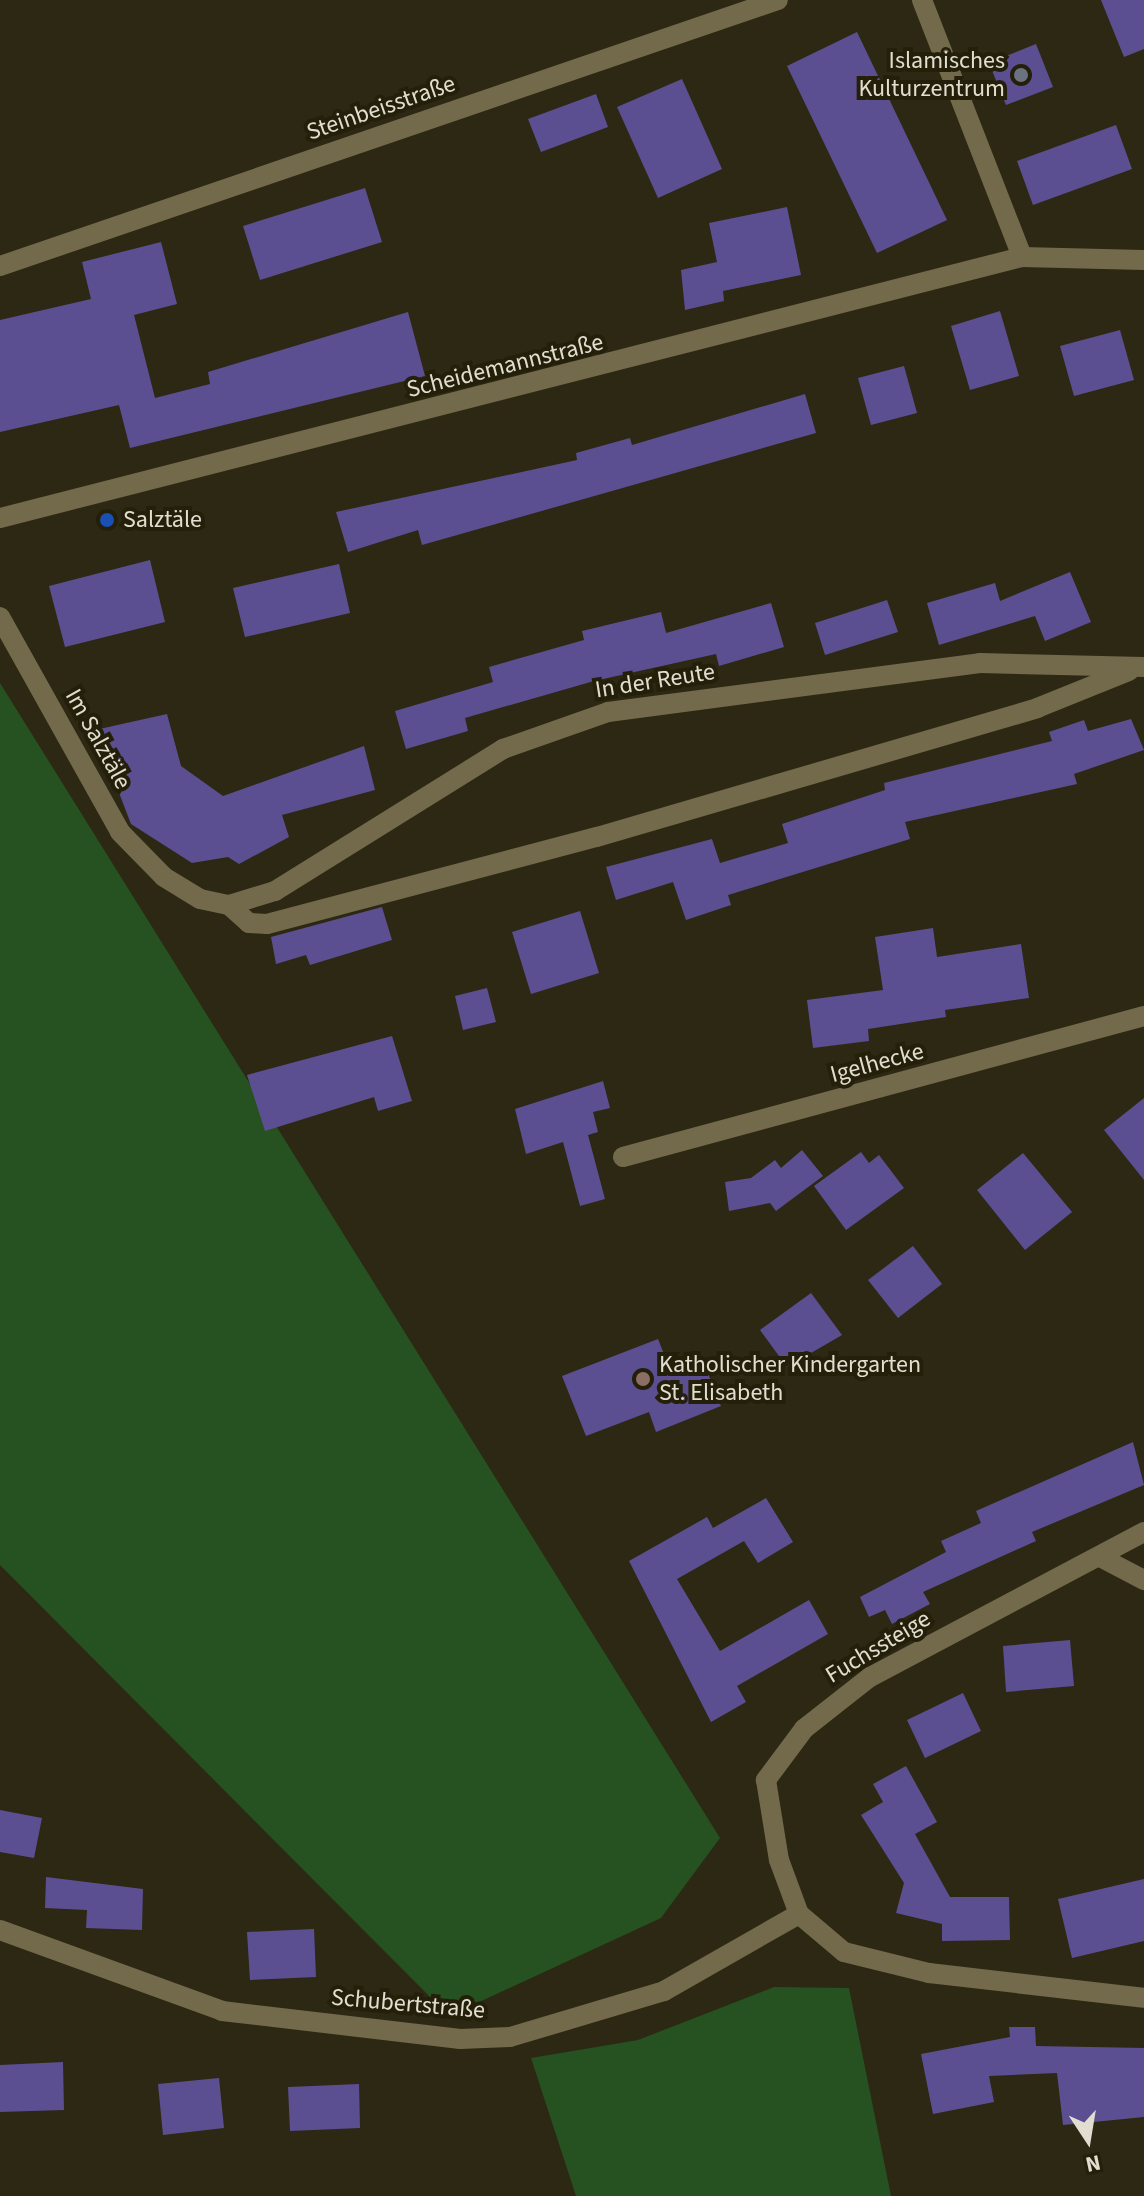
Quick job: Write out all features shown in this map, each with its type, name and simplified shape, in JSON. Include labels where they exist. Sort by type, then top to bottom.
[{"type":"street","name":"Steinbeisstraße","points":[[0,266],[778,0]]},
{"type":"street","points":[[922,0],[1022,257]]},
{"type":"street","name":"Scheidemannstraße","points":[[0,518],[1022,257],[1144,260]]},
{"type":"street","name":"Im Salztäle","points":[[0,617],[120,832],[164,877]]},
{"type":"street","name":"In der Reute","points":[[164,877],[200,899],[229,905],[275,891],[410,800],[503,749],[608,712],[980,663],[1140,668]]},
{"type":"street","name":"In der Reute","points":[[229,905],[249,923],[267,924],[1037,708],[1140,668]]},
{"type":"street","name":"Igelhecke","points":[[623,1157],[1144,1016]]},
{"type":"street","name":"Fuchssteige","points":[[1144,1532],[879,1672],[804,1729],[766,1780],[779,1860],[799,1914],[844,1952],[929,1973],[1144,1998]]},
{"type":"street","points":[[1100,1557],[1144,1580]]},
{"type":"street","name":"Schubertstraße","points":[[1,1931],[222,2011],[460,2039],[510,2037],[664,1991],[799,1914]]},
{"type":"green space","points":[[0,683],[720,1838],[661,1918],[449,2016],[0,1565]]},
{"type":"green space","points":[[774,1987],[849,1988],[891,2196],[576,2196],[531,2058],[638,2040]]},
{"type":"building","points":[[1101,0],[1144,0],[1144,49],[1124,57]]},
{"type":"building","points":[[857,32],[947,220],[877,253],[787,66]]},
{"type":"building","name":"Islamisches Kulturzentrum","points":[[1036,44],[1053,87],[1006,105],[989,63]]},
{"type":"building","points":[[682,79],[722,169],[658,198],[617,107]]},
{"type":"building","points":[[596,94],[608,127],[541,152],[528,119]]},
{"type":"building","points":[[1116,125],[1132,169],[1033,205],[1017,161]]},
{"type":"building","points":[[365,188],[382,242],[260,280],[243,226]]},
{"type":"building","points":[[787,207],[801,275],[723,291],[724,301],[685,310],[681,270],[717,262],[709,223]]},
{"type":"building","points":[[161,242],[177,304],[134,315],[155,398],[210,384],[208,372],[408,312],[425,376],[130,448],[119,405],[0,432],[0,320],[91,299],[82,262]]},
{"type":"building","points":[[1000,311],[1019,376],[970,390],[951,326]]},
{"type":"building","points":[[1120,330],[1134,380],[1074,396],[1060,346]]},
{"type":"building","points":[[904,366],[917,413],[871,425],[858,378]]},
{"type":"building","points":[[805,394],[816,433],[422,545],[418,530],[348,552],[336,512],[577,460],[576,453],[630,438],[632,445]]},
{"type":"building","points":[[150,560],[165,622],[65,647],[49,586]]},
{"type":"building","points":[[339,564],[350,613],[245,637],[233,588]]},
{"type":"building","points":[[1070,572],[1091,622],[1045,641],[1035,616],[939,645],[927,603],[995,583],[1000,601]]},
{"type":"building","points":[[887,600],[898,632],[825,655],[815,623]]},
{"type":"building","points":[[771,603],[784,647],[719,666],[716,654],[594,681],[465,718],[468,731],[406,749],[395,711],[493,682],[489,667],[584,640],[582,631],[661,612],[666,633]]},
{"type":"building","points":[[167,714],[181,766],[223,796],[364,746],[375,790],[282,815],[289,837],[239,864],[228,857],[192,863],[131,824],[95,730]]},
{"type":"building","points":[[1131,719],[1144,750],[1074,774],[1077,784],[905,822],[910,839],[728,895],[731,905],[686,920],[673,882],[616,900],[606,867],[712,839],[720,863],[788,843],[782,824],[885,790],[884,783],[1052,741],[1049,732],[1084,720],[1088,731]]},
{"type":"building","points":[[382,907],[392,940],[310,965],[306,955],[276,964],[271,937]]},
{"type":"building","points":[[580,911],[599,973],[531,994],[512,932]]},
{"type":"building","points":[[933,928],[937,957],[1021,944],[1029,998],[945,1010],[946,1017],[868,1029],[869,1041],[813,1048],[807,1000],[883,990],[875,937]]},
{"type":"building","points":[[487,988],[496,1022],[463,1030],[455,996]]},
{"type":"building","points":[[392,1036],[412,1101],[378,1111],[374,1097],[265,1131],[247,1075]]},
{"type":"building","points":[[603,1081],[610,1108],[593,1112],[598,1132],[588,1135],[605,1199],[580,1206],[563,1142],[526,1154],[515,1109]]},
{"type":"building","points":[[1144,1098],[1144,1180],[1104,1130]]},
{"type":"building","points":[[802,1150],[823,1176],[776,1211],[770,1203],[729,1211],[725,1182],[751,1178],[775,1160],[781,1168]]},
{"type":"building","points":[[861,1152],[869,1163],[879,1155],[904,1188],[846,1230],[814,1186]]},
{"type":"building","points":[[1023,1153],[1072,1212],[1025,1250],[977,1190]]},
{"type":"building","points":[[913,1246],[942,1284],[898,1318],[868,1280]]},
{"type":"building","points":[[811,1293],[842,1335],[787,1367],[760,1330]]},
{"type":"building","points":[[658,1339],[672,1374],[703,1361],[721,1406],[656,1432],[649,1412],[586,1436],[562,1376]]},
{"type":"building","points":[[1133,1442],[1144,1485],[1032,1532],[1036,1541],[923,1592],[930,1604],[892,1624],[885,1610],[869,1617],[860,1597],[946,1552],[941,1541],[981,1523],[976,1511]]},
{"type":"building","points":[[766,1498],[793,1542],[758,1563],[744,1541],[677,1579],[720,1651],[809,1600],[828,1634],[737,1686],[746,1702],[711,1722],[629,1561],[707,1517],[713,1528]]},
{"type":"building","points":[[1070,1640],[1074,1686],[1006,1692],[1003,1646]]},
{"type":"building","points":[[963,1693],[981,1731],[925,1758],[907,1720]]},
{"type":"building","points":[[906,1766],[937,1822],[915,1834],[950,1897],[1009,1897],[1010,1940],[942,1941],[942,1924],[896,1913],[904,1883],[861,1815],[883,1802],[873,1784]]},
{"type":"building","points":[[0,1810],[42,1818],[34,1858],[0,1852]]},
{"type":"building","points":[[46,1877],[143,1889],[142,1930],[86,1928],[87,1910],[45,1908]]},
{"type":"building","points":[[1144,1879],[1144,1941],[1072,1958],[1058,1899]]},
{"type":"building","points":[[314,1929],[316,1977],[250,1980],[247,1932]]},
{"type":"building","points":[[1009,2027],[1035,2027],[1036,2046],[1144,2048],[1144,2117],[1063,2125],[1057,2073],[989,2076],[994,2102],[933,2114],[921,2054],[1010,2037]]},
{"type":"building","points":[[63,2062],[64,2110],[0,2112],[0,2065]]},
{"type":"building","points":[[219,2078],[224,2128],[163,2135],[158,2084]]},
{"type":"building","points":[[359,2084],[360,2128],[290,2131],[288,2087]]},
{"type":"place","name":"Islamisches Kulturzentrum","points":[[1021,75]]},
{"type":"place","name":"Salztäle","points":[[107,520]]},
{"type":"place","name":"Katholischer Kindergarten St. Elisabeth","points":[[643,1379]]}]
